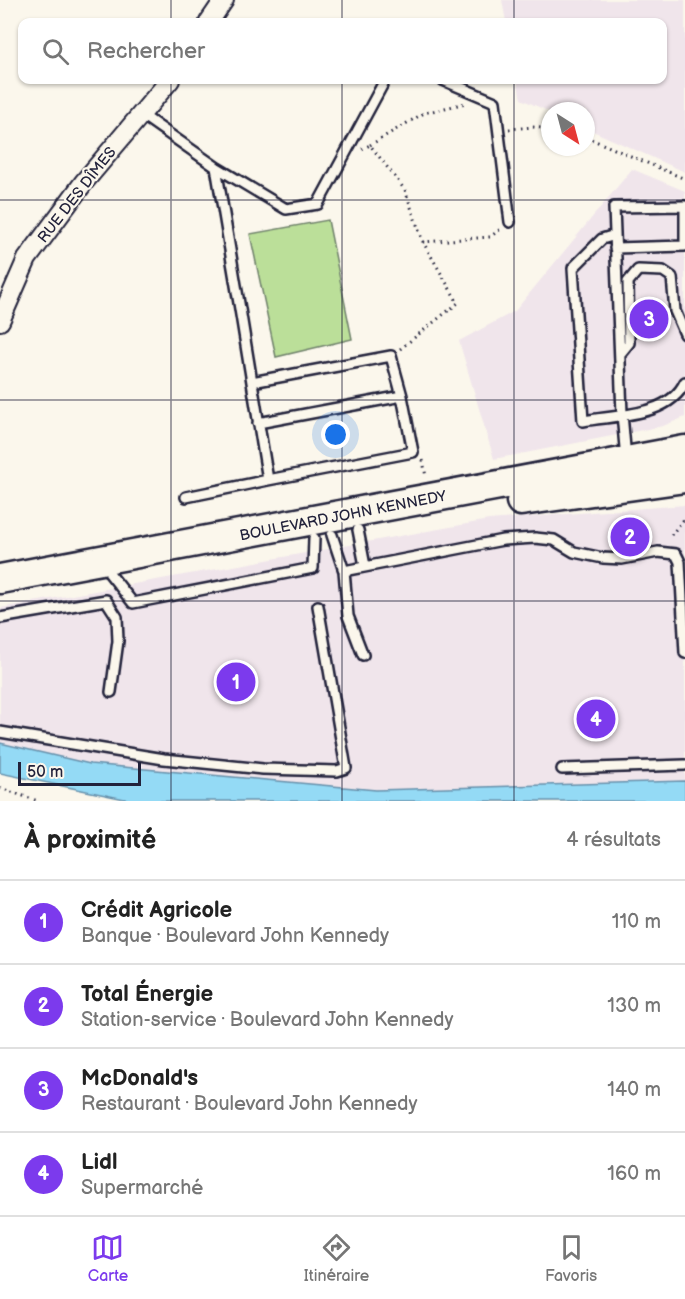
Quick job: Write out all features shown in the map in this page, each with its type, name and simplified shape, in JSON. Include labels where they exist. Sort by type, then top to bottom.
[{"type":"main road","name":"BOULEVARD JOHN KENNEDY","points":[[0,579],[685,450]]},
{"type":"main road","name":"BOULEVARD JOHN KENNEDY","points":[[594,489],[609,478],[685,466]]},
{"type":"main road","name":"BOULEVARD JOHN KENNEDY","points":[[0,594],[594,489],[685,478]]},
{"type":"main road","points":[[652,483],[685,499]]},
{"type":"street","points":[[212,18],[224,0]]},
{"type":"street","name":"RUE DES DÎMES","points":[[0,321],[27,259],[84,182],[167,84]]},
{"type":"lane","points":[[142,115],[216,167],[286,209],[318,204],[383,84]]},
{"type":"lane","points":[[452,84],[495,102],[510,222]]},
{"type":"lane","points":[[216,167],[268,480]]},
{"type":"lane","points":[[627,461],[622,414],[614,207],[685,206],[685,241]]},
{"type":"lane","points":[[615,235],[602,239],[573,268],[583,420],[668,403],[680,392],[685,382]]},
{"type":"lane","points":[[615,248],[685,246]]},
{"type":"lane","points":[[620,354],[629,343],[628,282],[638,270],[663,271],[672,277],[675,311],[685,334]]},
{"type":"lane","points":[[186,497],[413,452],[391,356],[252,382]]},
{"type":"lane","points":[[258,423],[402,396]]},
{"type":"lane","points":[[335,534],[365,566]]},
{"type":"lane","points":[[335,534],[344,571],[348,616],[363,655]]},
{"type":"lane","points":[[344,571],[504,540],[535,538],[554,540],[574,552],[603,558],[622,559],[658,552],[676,554],[680,562],[685,653]]},
{"type":"lane","points":[[0,618],[106,600],[117,617],[117,641],[111,692]]},
{"type":"lane","points":[[0,732],[164,759],[263,769],[337,771],[345,768],[318,606]]},
{"type":"lane","points":[[562,769],[685,765]]},
{"type":"path","points":[[341,161],[424,112],[485,98]]},
{"type":"path","points":[[499,130],[541,128]]},
{"type":"path","points":[[595,141],[685,179]]},
{"type":"path","points":[[370,145],[405,190],[423,242],[458,303],[391,356]]},
{"type":"path","points":[[423,242],[490,237],[510,222]]},
{"type":"path","points":[[413,452],[423,457],[430,499]]},
{"type":"path","points":[[671,535],[685,518]]},
{"type":"path","points":[[0,788],[38,801]]},
{"type":"shaded area","points":[[502,0],[685,0],[685,172],[595,132],[595,102],[541,102],[541,108],[521,99],[518,84],[667,84],[667,18],[505,18]]},
{"type":"shaded area","points":[[632,169],[685,191],[685,417],[663,426],[494,459],[459,341],[515,311]]},
{"type":"shaded area","points":[[685,505],[685,781],[376,790],[90,764],[0,743],[0,608],[489,520]]},
{"type":"green space","points":[[328,220],[352,339],[276,357],[250,234]]},
{"type":"water","points":[[0,743],[90,764],[376,790],[685,781],[685,801],[134,801],[0,773]]},
{"type":"place","name":"McDonald's","points":[[649,319]]},
{"type":"place","name":"Total Énergie","points":[[630,537]]},
{"type":"place","name":"Crédit Agricole","points":[[236,682]]},
{"type":"place","name":"Lidl","points":[[596,719]]}]
